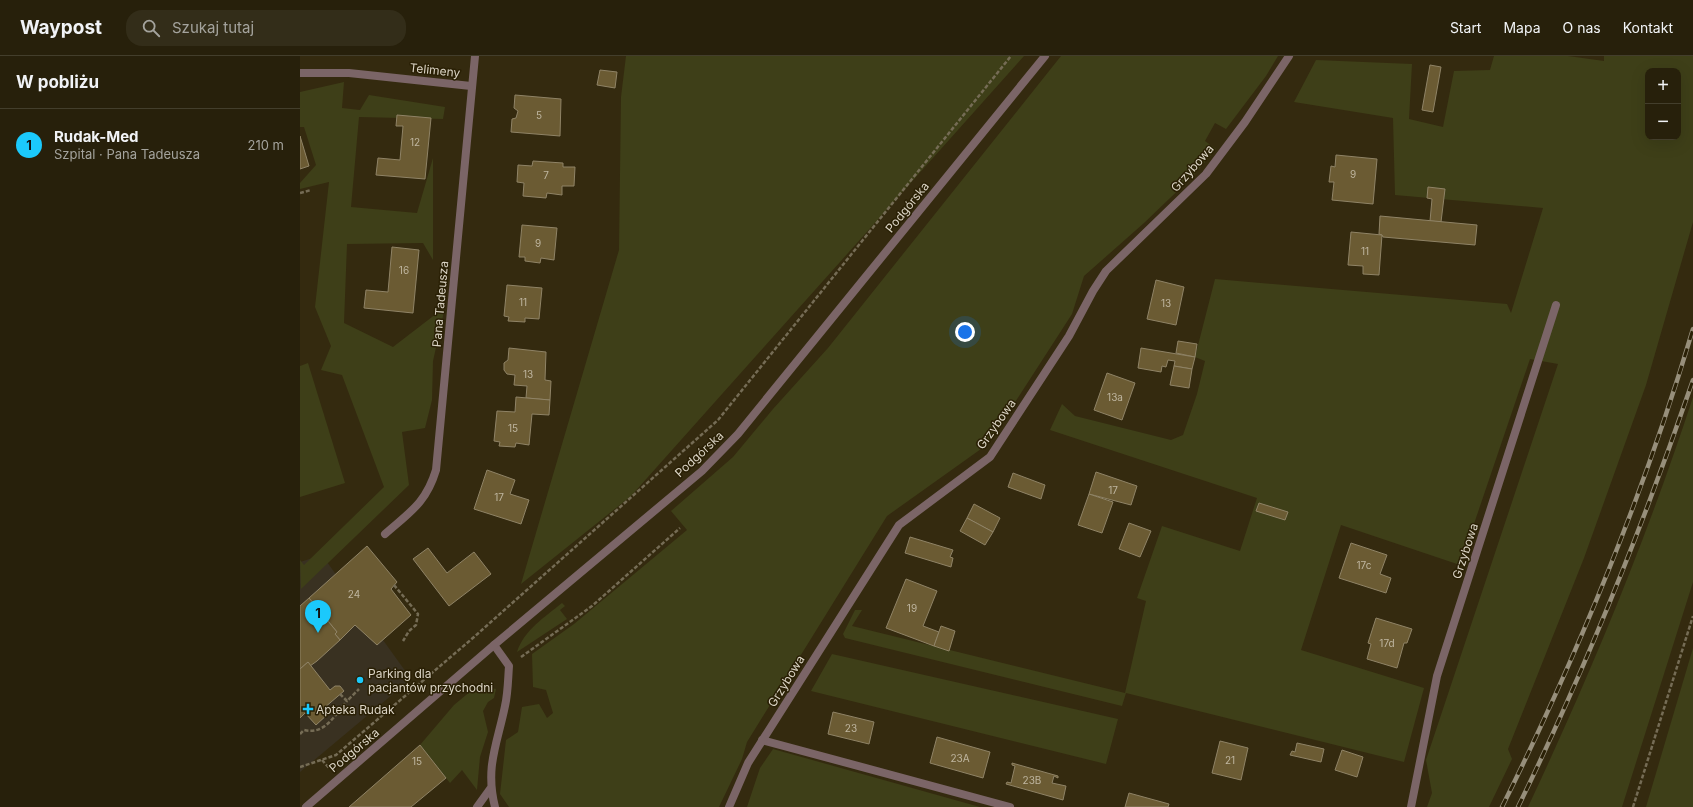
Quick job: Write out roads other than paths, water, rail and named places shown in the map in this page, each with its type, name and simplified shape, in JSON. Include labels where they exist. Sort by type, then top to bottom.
[{"type":"street","name":"Pana Tadeusza","points":[[385,534],[423,500],[429,490],[436,470],[475,56]]},
{"type":"street","name":"Podgórska","points":[[306,807],[494,645],[702,471],[738,434],[1045,56]]},
{"type":"street","name":"Grzybowa","points":[[729,807],[748,763],[899,525],[990,457],[1069,336],[1093,291],[1106,271],[1206,174],[1289,56]]},
{"type":"street","name":"Telimeny","points":[[300,73],[349,73],[471,86]]},
{"type":"street","name":"Grzybowa","points":[[1411,807],[1437,676],[1556,306]]},
{"type":"street","points":[[494,645],[509,666],[505,706],[490,774],[490,788],[495,807]]},
{"type":"street","points":[[762,740],[1010,807]]},
{"type":"street","points":[[477,807],[490,788]]},
{"type":"street","points":[[300,804],[303,807]]},
{"type":"railway","points":[[1502,807],[1557,691],[1608,572],[1653,452],[1693,329]]},
{"type":"railway","points":[[1518,807],[1567,702],[1634,543],[1693,380]]},
{"type":"place","name":"Rudak-Med","points":[[318,633]]},
{"type":"place","name":"Parking dla pacjantów przychodni","points":[[360,680]]},
{"type":"place","name":"Apteka Rudak","points":[[308,709]]}]
